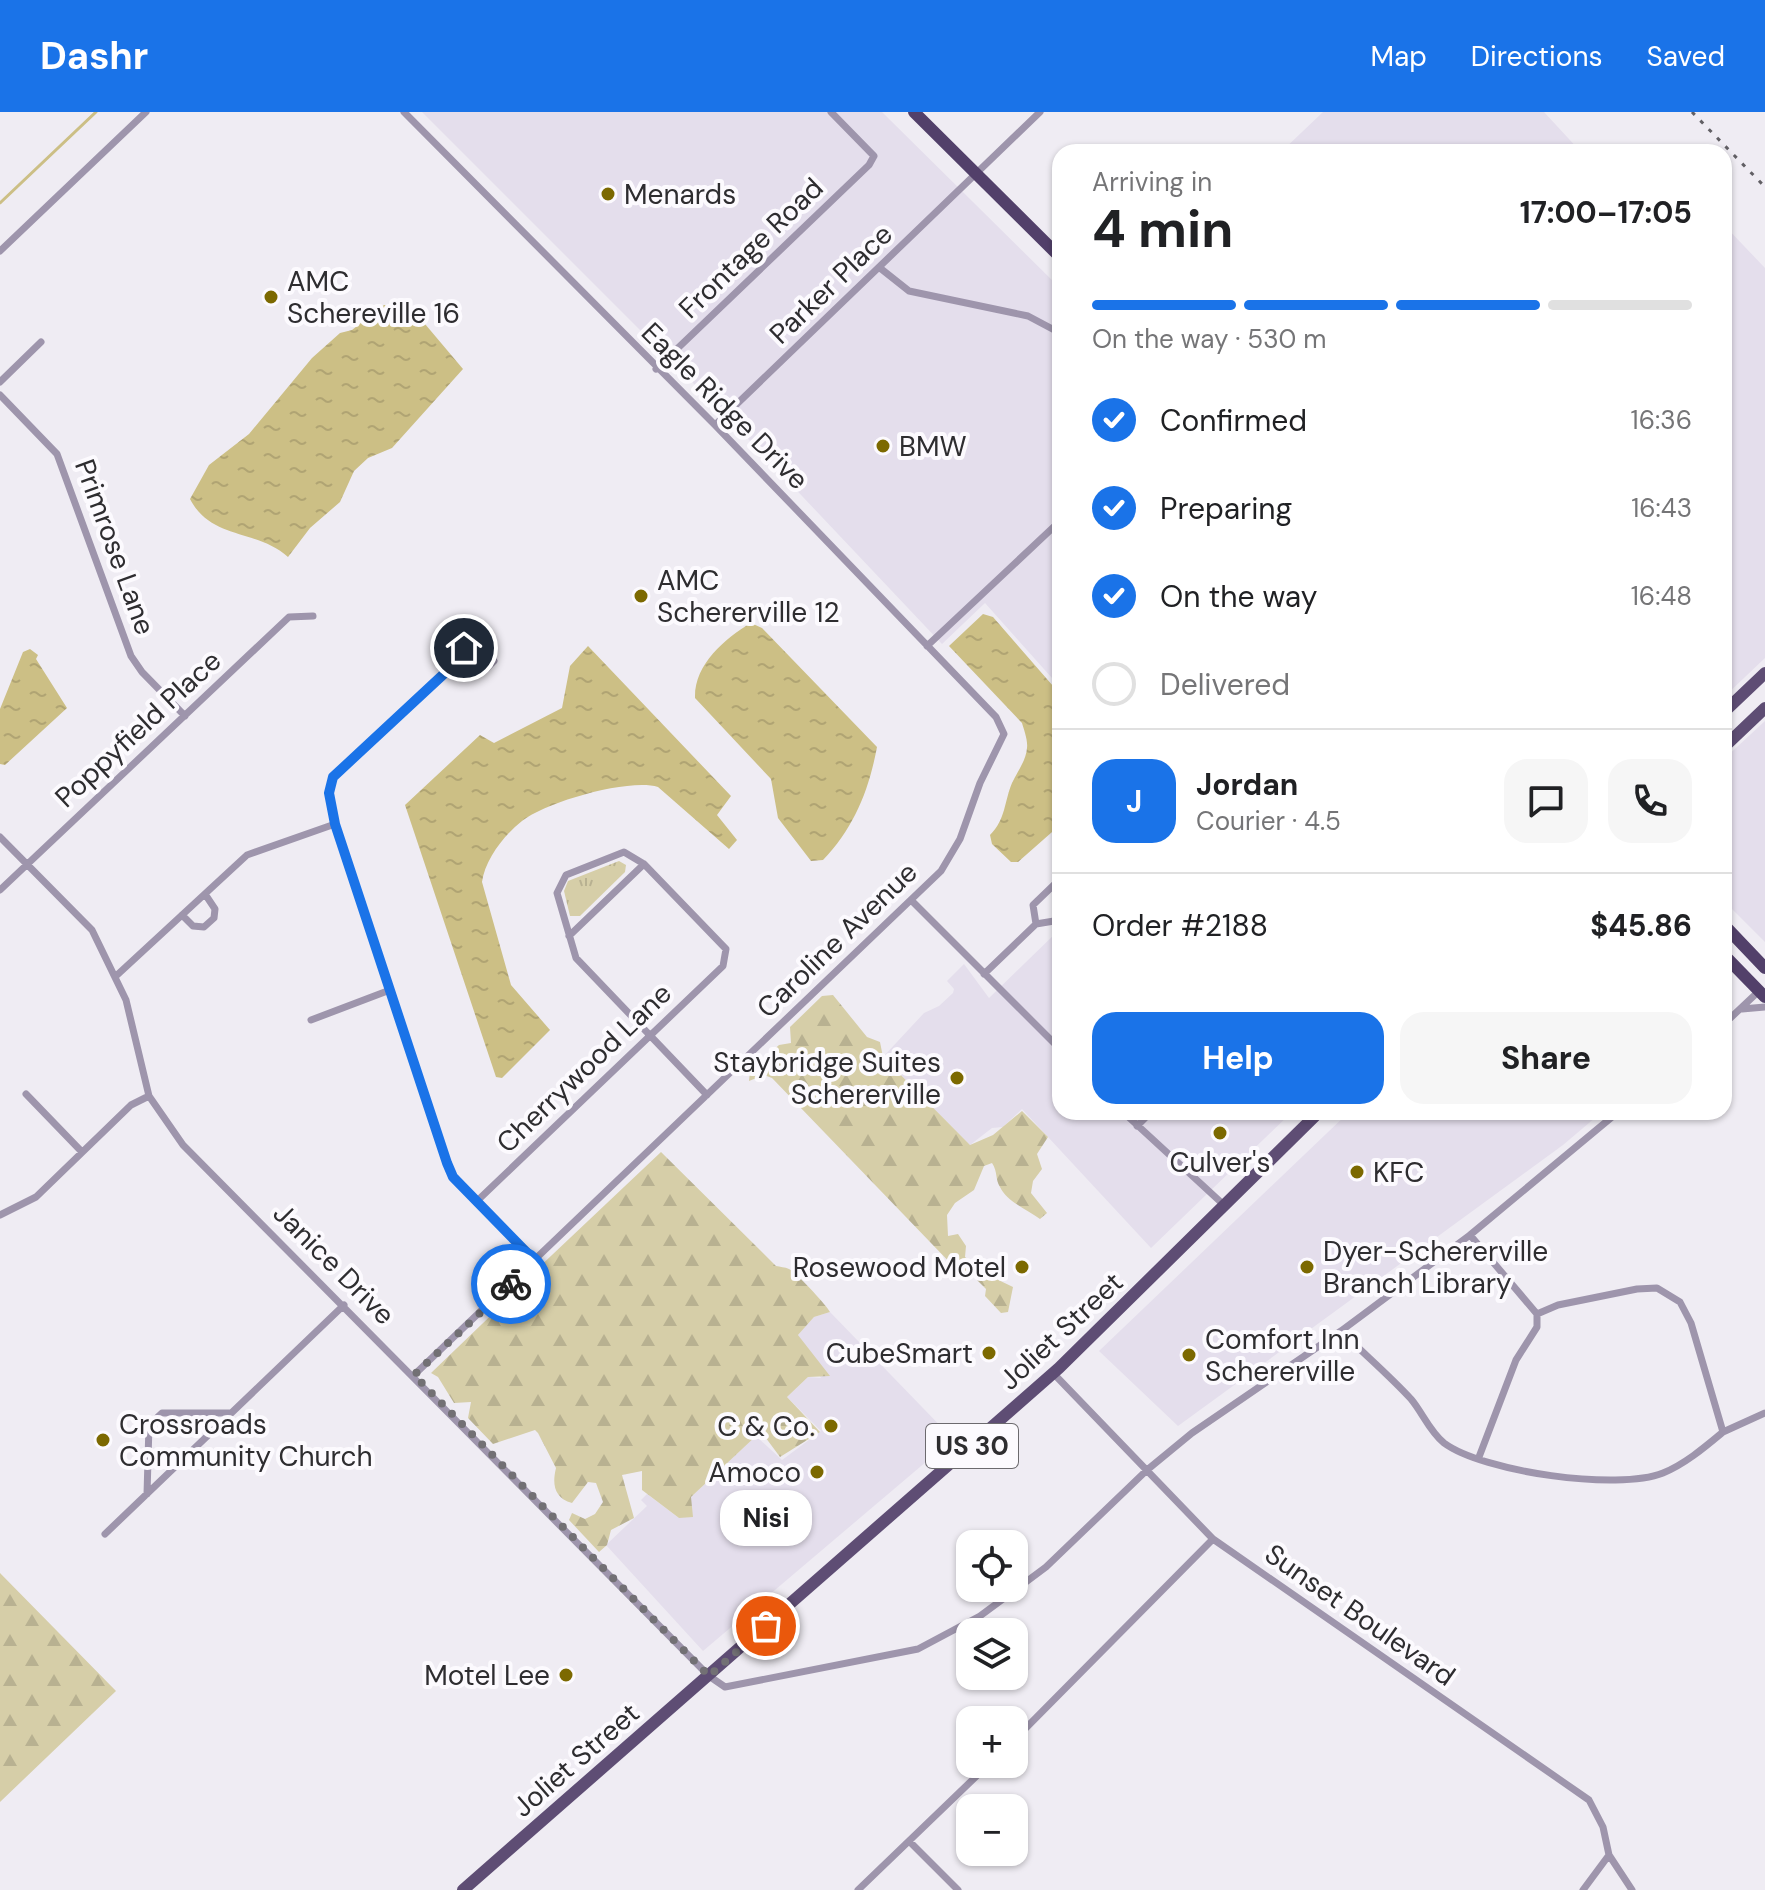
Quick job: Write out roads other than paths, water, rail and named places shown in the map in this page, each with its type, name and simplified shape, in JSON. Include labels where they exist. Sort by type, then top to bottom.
[{"type":"highway","points":[[914,112],[1052,249]]},
{"type":"highway","points":[[1732,933],[1765,968]]},
{"type":"highway","points":[[1732,963],[1763,992]]},
{"type":"main road","points":[[1732,704],[1765,673]]},
{"type":"main road","points":[[1732,739],[1765,708]]},
{"type":"main road","name":"Joliet Street","points":[[463,1890],[1053,1373],[1311,1120]]},
{"type":"street","points":[[0,251],[146,112]]},
{"type":"street","name":"Eagle Ridge Drive","points":[[404,112],[715,425],[996,717],[1004,738]]},
{"type":"street","name":"Frontage Road","points":[[656,369],[874,156],[831,112]]},
{"type":"street","name":"Parker Place","points":[[715,425],[1040,112]]},
{"type":"street","points":[[880,268],[909,291],[1028,316],[1052,329]]},
{"type":"street","points":[[0,382],[41,342]]},
{"type":"street","name":"Primrose Lane","points":[[0,395],[57,454],[131,656],[142,672],[185,716]]},
{"type":"street","points":[[927,646],[1052,529]]},
{"type":"street","name":"Poppyfield Place","points":[[0,890],[289,617],[313,616]]},
{"type":"street","points":[[461,658],[465,668],[473,673],[485,670],[494,661],[480,642],[464,648],[461,658],[341,768],[333,777],[329,793],[335,824],[453,1177],[535,1261]]},
{"type":"street","name":"Caroline Avenue","points":[[414,1375],[941,871],[960,839],[980,783],[1004,738]]},
{"type":"street","points":[[116,976],[247,855],[335,824]]},
{"type":"street","name":"Janice Drive","points":[[0,837],[92,930],[126,1000],[149,1096],[183,1145],[709,1676]]},
{"type":"street","points":[[569,936],[644,864],[624,852],[566,875],[557,893],[569,936],[576,958],[707,1095]]},
{"type":"street","name":"Cherrywood Lane","points":[[476,1202],[723,966],[726,949],[644,864]]},
{"type":"street","points":[[1036,924],[1033,905],[1052,887]]},
{"type":"street","points":[[182,915],[193,926],[204,927],[214,918],[215,909],[205,894]]},
{"type":"street","points":[[912,901],[1052,1041]]},
{"type":"street","points":[[984,974],[1036,924],[1052,921]]},
{"type":"street","points":[[311,1020],[390,990]]},
{"type":"street","points":[[1732,1016],[1763,992]]},
{"type":"street","points":[[1740,1009],[1765,1007]]},
{"type":"street","points":[[26,1094],[82,1152]]},
{"type":"street","points":[[0,1215],[36,1197],[131,1105],[149,1096]]},
{"type":"street","points":[[1131,1120],[1225,1206]]},
{"type":"street","points":[[1137,1126],[1143,1120]]},
{"type":"street","points":[[709,1676],[725,1687],[733,1687],[918,1649],[980,1616],[1046,1567],[1147,1470],[1192,1433],[1341,1331],[1470,1235],[1608,1120]]},
{"type":"street","points":[[1470,1235],[1537,1314],[1537,1327],[1516,1360],[1479,1457]]},
{"type":"street","points":[[1537,1314],[1561,1304],[1637,1289],[1657,1288],[1680,1302],[1691,1323],[1723,1432]]},
{"type":"street","points":[[105,1534],[344,1305]]},
{"type":"street","points":[[1341,1331],[1412,1400],[1444,1442],[1502,1465],[1573,1479],[1625,1482],[1663,1473],[1723,1432],[1765,1413]]},
{"type":"street","name":"Sunset Boulevard","points":[[1053,1373],[1213,1539],[1589,1800],[1603,1827],[1609,1855],[1632,1890]]},
{"type":"street","points":[[147,1494],[149,1425],[155,1418],[162,1413],[231,1413]]},
{"type":"street","points":[[1028,1726],[1213,1539]]},
{"type":"street","points":[[858,1890],[974,1778]]},
{"type":"street","points":[[909,1841],[958,1890]]},
{"type":"street","points":[[1583,1890],[1609,1855]]},
{"type":"water","points":[[384,305],[409,305],[463,369],[392,448],[368,458],[354,471],[340,502],[310,528],[288,557],[263,542],[222,528],[199,512],[190,499],[209,465],[249,434],[312,358],[340,333],[352,330]]},
{"type":"water","points":[[983,614],[993,617],[1052,685],[1052,832],[1018,862],[1011,862],[992,844],[990,835],[1002,817],[1012,783],[1026,753],[1027,742],[1022,723],[949,646]]},
{"type":"water","points":[[751,623],[762,628],[877,747],[859,808],[823,860],[811,861],[778,818],[771,779],[695,698],[700,675],[712,654]]},
{"type":"water","points":[[588,646],[731,796],[717,815],[737,840],[729,849],[658,787],[645,785],[609,789],[549,806],[515,827],[491,857],[482,882],[511,985],[550,1030],[502,1078],[496,1077],[405,805],[480,735],[494,743],[562,708],[570,666]]},
{"type":"water","points":[[30,649],[38,655],[36,659],[67,708],[5,765],[0,764],[0,709],[23,652]]},
{"type":"waterway","points":[[0,203],[96,112]]},
{"type":"railway","points":[[1692,112],[1723,144]]},
{"type":"railway","points":[[1732,153],[1765,187]]},
{"type":"place","name":"Menards","points":[[608,194]]},
{"type":"place","name":"AMC Schereville 16","points":[[271,297]]},
{"type":"place","name":"BMW","points":[[883,446]]},
{"type":"place","name":"AMC Schererville 12","points":[[641,596]]},
{"type":"place","name":"Staybridge Suites Schererville","points":[[957,1078]]},
{"type":"place","name":"Culver's","points":[[1220,1133]]},
{"type":"place","name":"KFC","points":[[1357,1172]]},
{"type":"place","name":"Rosewood Motel","points":[[1022,1267]]},
{"type":"place","name":"Dyer-Schererville Branch Library","points":[[1307,1267]]},
{"type":"place","name":"CubeSmart","points":[[989,1353]]},
{"type":"place","name":"Comfort Inn Schererville","points":[[1189,1355]]},
{"type":"place","name":"C & Co.","points":[[831,1426]]},
{"type":"place","name":"Crossroads Community Church","points":[[103,1440]]},
{"type":"place","name":"Amoco","points":[[817,1472]]},
{"type":"place","name":"Nisi","points":[[766,1626]]},
{"type":"place","name":"Motel Lee","points":[[566,1675]]}]
